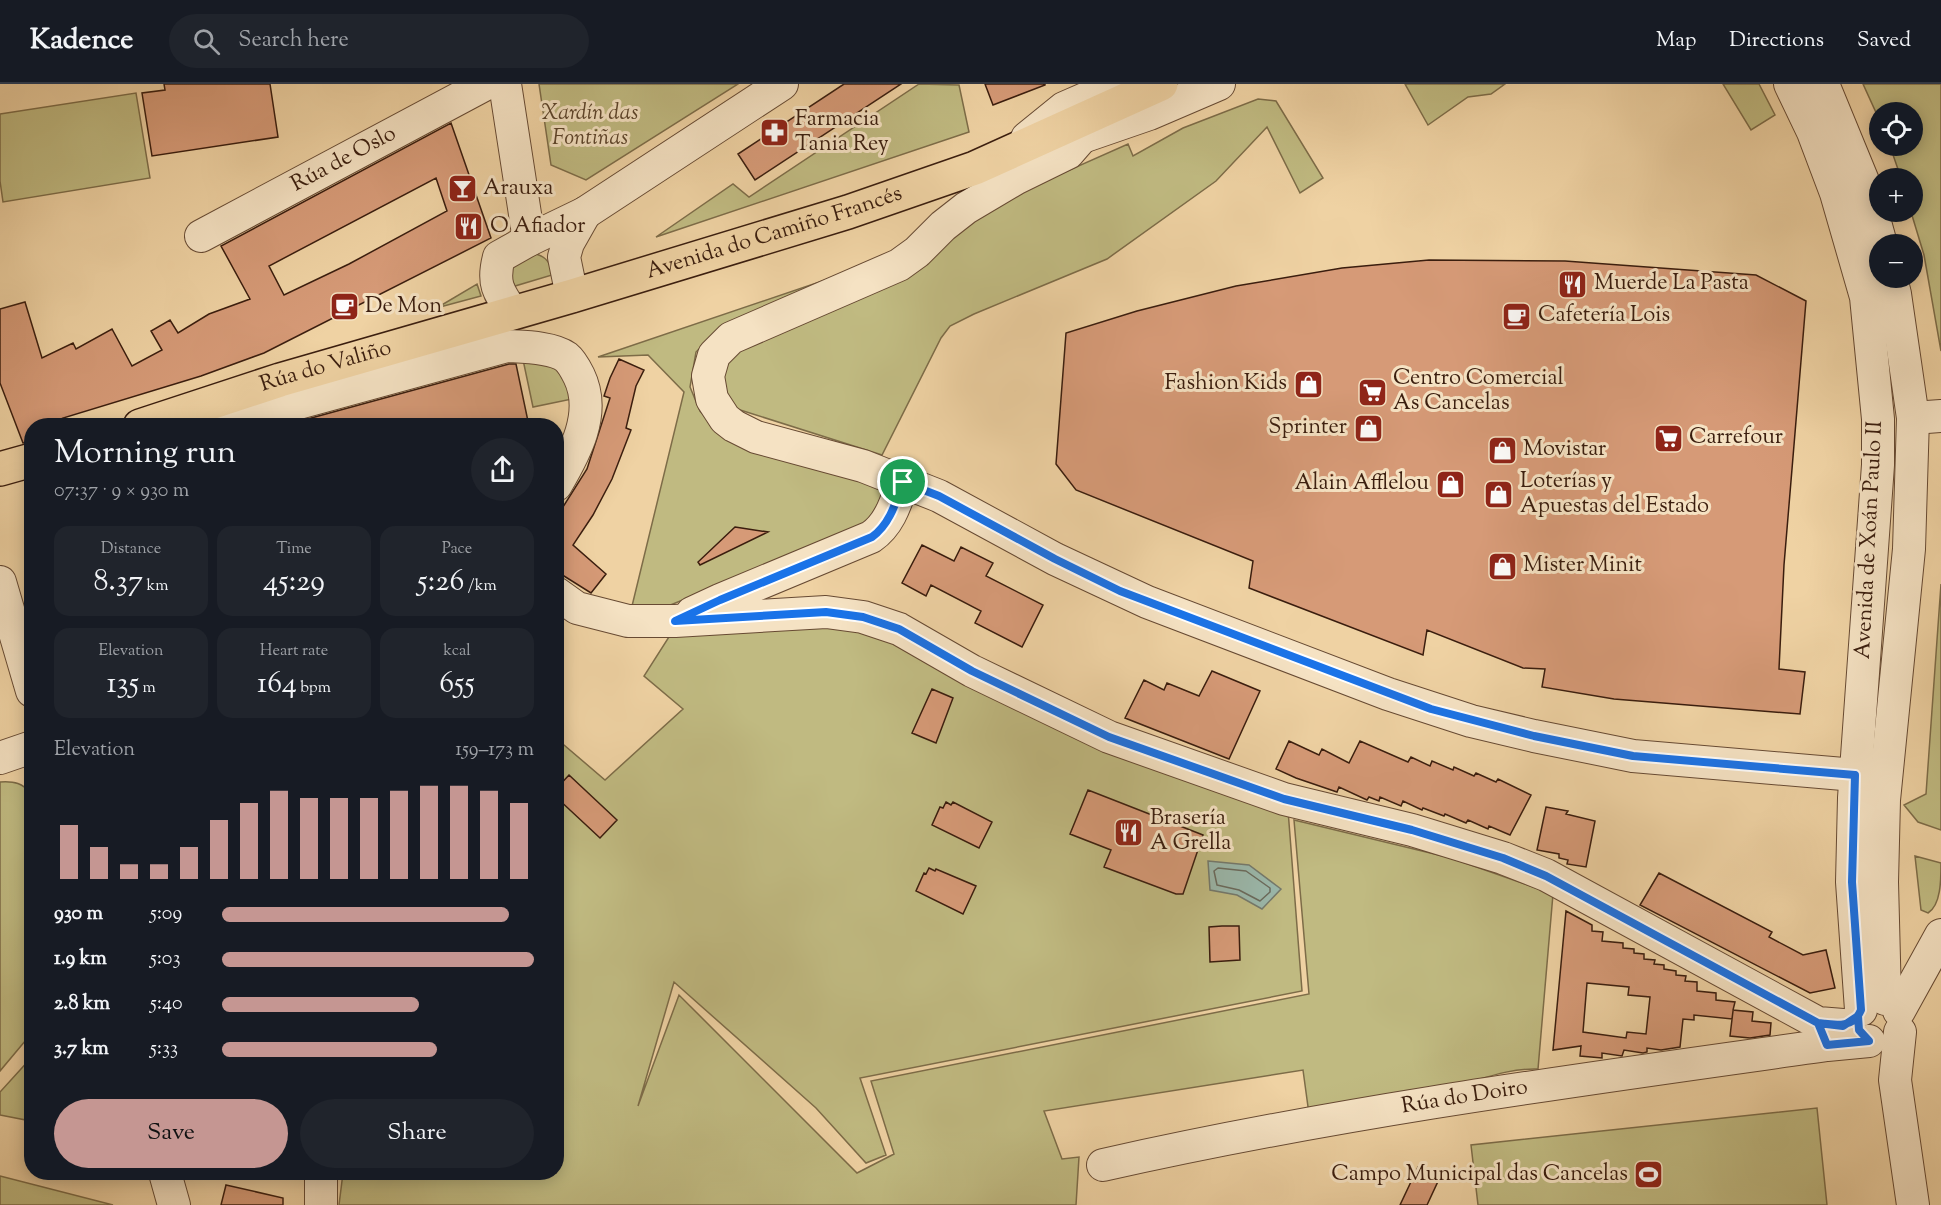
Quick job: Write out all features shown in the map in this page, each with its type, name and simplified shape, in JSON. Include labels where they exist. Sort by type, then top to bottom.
[{"type":"main road","name":"Avenida do Camiño Francés","points":[[572,296],[848,212],[975,168],[1161,84]]},
{"type":"main road","name":"Rúa do Valiño","points":[[171,418],[280,380],[572,296]]},
{"type":"main road","points":[[0,469],[24,462]]},
{"type":"street","name":"Rúa de Oslo","points":[[201,236],[486,84]]},
{"type":"street","points":[[505,84],[529,240]]},
{"type":"street","points":[[513,313],[499,294],[495,273],[499,257],[585,213],[782,84]]},
{"type":"street","name":"Avenida do Camiño Francés","points":[[1011,151],[1064,108],[1119,84]]},
{"type":"street","name":"Avenida do Camiño Francés","points":[[975,168],[1081,138],[1149,114],[1219,84]]},
{"type":"street","name":"Avenida de Xoán Paulo II","points":[[1790,84],[1813,132],[1836,193],[1866,297],[1878,419],[1878,465],[1855,775],[1852,882],[1866,1022]]},
{"type":"street","points":[[1823,84],[1865,186],[1878,234]]},
{"type":"street","points":[[1081,138],[1068,153],[1015,179],[966,208],[899,265],[730,338],[714,354],[709,366],[709,388],[718,410],[734,426],[756,437],[863,466],[939,496],[1055,559],[1120,591],[1431,709],[1534,736],[1633,756],[1855,775]]},
{"type":"street","points":[[572,296],[564,256],[571,236],[585,213]]},
{"type":"street","points":[[529,240],[556,249],[564,256]]},
{"type":"street","name":"Avenida de Xoán Paulo II","points":[[1866,1022],[1882,882],[1884,800],[1909,549],[1927,417],[1894,288]]},
{"type":"street","name":"Rúa do Valiño","points":[[243,418],[507,346],[541,349],[566,357],[583,385],[585,423],[565,455]]},
{"type":"street","points":[[675,621],[872,537],[882,530],[895,506],[903,482]]},
{"type":"street","points":[[0,582],[24,664]]},
{"type":"street","points":[[564,599],[577,608],[628,621],[675,621],[826,612],[863,617],[899,629],[972,671],[1109,737],[1284,799],[1412,830],[1503,858],[1546,876],[1866,1022],[1895,1080],[1913,1205]]},
{"type":"street","points":[[0,758],[24,750]]},
{"type":"street","points":[[1866,1022],[1934,948]]},
{"type":"street","name":"Rúa do Doiro","points":[[1103,1165],[1208,1141],[1515,1089],[1866,1022]]},
{"type":"street","points":[[167,1180],[174,1205]]},
{"type":"street","points":[[321,1180],[321,1205]]},
{"type":"green space","name":"Xardín das Fontiñas","points":[[539,84],[738,84],[586,180],[551,165]]},
{"type":"green space","points":[[919,84],[959,85],[969,132],[656,237],[733,184],[749,197]]},
{"type":"green space","points":[[1405,84],[1505,84],[1491,94],[1468,97],[1428,125]]},
{"type":"green space","points":[[1723,84],[1759,84],[1775,115],[1751,130]]},
{"type":"green space","points":[[1863,84],[1941,84],[1941,351],[1923,252],[1923,234],[1918,234],[1914,222],[1923,222],[1923,168],[1898,168],[1893,156],[1923,156],[1923,102],[1871,102]]},
{"type":"green space","points":[[136,93],[150,178],[3,202],[0,181],[0,114]]},
{"type":"green space","points":[[1258,99],[1276,101],[1323,178],[1300,193],[1267,127],[1216,181],[1107,259],[950,326],[941,338],[882,455],[734,408],[719,384],[729,351],[1002,200],[1128,144],[1133,156],[1183,128]]},
{"type":"green space","points":[[529,253],[545,259],[550,265],[552,275],[515,286],[511,278],[511,269]]},
{"type":"green space","points":[[846,273],[721,327],[696,352],[690,387],[700,411],[723,436],[879,486],[882,497],[865,526],[668,606],[632,606],[684,392],[648,355],[598,357]]},
{"type":"green space","points":[[477,284],[481,296],[440,307],[440,306]]},
{"type":"green space","points":[[522,355],[562,371],[572,399],[533,407]]},
{"type":"green space","points":[[1941,584],[1941,830],[1918,822],[1904,805],[1926,794]]},
{"type":"green space","points":[[823,621],[882,637],[1288,810],[1302,991],[860,1078],[886,1155],[866,1163],[816,1108],[674,982],[638,1106],[679,995],[857,1173],[894,1154],[871,1081],[1309,994],[1294,820],[1451,858],[1553,894],[1538,1069],[1503,1073],[1430,1092],[1309,1114],[1303,1070],[1044,1111],[1062,1159],[1079,1157],[1076,1205],[339,1205],[342,1180],[564,1180],[564,745],[605,780],[683,709],[644,676],[674,629]]},
{"type":"green space","points":[[0,782],[10,782],[24,787],[24,1042],[0,1071]]},
{"type":"green space","points":[[1915,856],[1941,863],[1938,898],[1928,913],[1921,910]]},
{"type":"green space","points":[[24,1066],[24,1120],[0,1115],[0,1092]]},
{"type":"green space","name":"Campo Municipal das Cancelas","points":[[1817,1108],[1827,1205],[1478,1205],[1471,1145]]},
{"type":"green space","points":[[0,1176],[113,1205],[0,1205]]},
{"type":"water","points":[[1208,861],[1249,865],[1281,889],[1262,909],[1237,895],[1210,890]]},
{"type":"building","points":[[164,84],[270,84],[278,137],[152,156],[142,93],[165,90]]},
{"type":"building","points":[[844,84],[901,84],[755,180],[738,154]]},
{"type":"building","points":[[985,84],[1045,84],[1045,85],[993,105]]},
{"type":"building","points":[[451,123],[491,238],[264,353],[201,376],[63,418],[24,418],[23,443],[0,383],[0,309],[25,302],[42,358],[73,343],[76,349],[112,329],[132,366],[162,350],[151,331],[170,320],[178,333],[209,314],[250,299],[221,246]],"holes":[[[436,178],[447,211],[349,264],[284,295],[269,266]]]},
{"type":"building","name":"Centro Comercial As Cancelas","points":[[1429,260],[1565,261],[1756,275],[1806,301],[1784,565],[1779,669],[1805,672],[1800,714],[1614,699],[1542,687],[1545,669],[1523,668],[1427,630],[1423,655],[1249,588],[1253,561],[1076,490],[1056,464],[1066,333],[1137,311],[1236,286],[1342,268]]},
{"type":"building","points":[[619,359],[644,370],[636,386],[626,428],[631,430],[612,479],[593,515],[573,545],[606,574],[591,593],[564,576],[564,505],[587,469],[610,398],[604,396]]},
{"type":"building","points":[[516,364],[527,418],[311,418]]},
{"type":"building","points":[[735,527],[768,532],[700,565],[698,562]]},
{"type":"building","points":[[922,545],[954,561],[961,547],[993,563],[986,576],[1043,605],[1022,647],[975,623],[981,611],[931,585],[926,596],[902,583]]},
{"type":"building","points":[[1212,671],[1260,691],[1229,759],[1125,718],[1144,680],[1164,690],[1167,683],[1199,696]]},
{"type":"building","points":[[932,689],[953,698],[936,743],[912,733]]},
{"type":"building","points":[[1289,741],[1319,755],[1322,749],[1349,763],[1360,741],[1408,762],[1411,757],[1430,766],[1432,761],[1474,776],[1476,773],[1496,782],[1498,779],[1531,795],[1510,835],[1468,820],[1466,823],[1445,814],[1444,816],[1423,808],[1422,810],[1403,801],[1401,806],[1380,797],[1379,801],[1369,797],[1367,800],[1339,787],[1337,792],[1296,778],[1276,769]]},
{"type":"building","points":[[569,775],[617,820],[600,838],[564,804],[564,780]]},
{"type":"building","points":[[1088,790],[1203,835],[1183,894],[1176,894],[1104,867],[1111,850],[1070,834]]},
{"type":"building","points":[[946,802],[951,805],[953,802],[992,822],[979,848],[932,825],[940,807],[943,808]]},
{"type":"building","points":[[1546,807],[1568,811],[1566,814],[1595,821],[1586,867],[1567,864],[1568,860],[1559,858],[1559,854],[1537,850]]},
{"type":"building","points":[[929,868],[976,886],[963,914],[916,891],[924,873],[926,874]]},
{"type":"building","points":[[1659,873],[1772,932],[1769,937],[1803,955],[1826,950],[1835,988],[1810,993],[1640,905]]},
{"type":"building","points":[[1566,911],[1592,925],[1592,931],[1603,932],[1602,941],[1623,943],[1623,948],[1634,949],[1634,953],[1644,954],[1644,959],[1655,960],[1654,964],[1664,965],[1664,969],[1676,971],[1676,975],[1686,976],[1685,981],[1697,982],[1697,991],[1716,993],[1716,1000],[1735,1002],[1733,1010],[1753,1012],[1752,1021],[1771,1023],[1770,1035],[1750,1038],[1730,1036],[1733,1011],[1732,1019],[1694,1015],[1694,1020],[1683,1019],[1680,1047],[1661,1050],[1647,1048],[1647,1052],[1643,1053],[1624,1050],[1622,1056],[1602,1053],[1602,1058],[1580,1056],[1581,1046],[1553,1050]],"holes":[[[1587,983],[1629,987],[1628,995],[1650,997],[1646,1034],[1627,1032],[1626,1038],[1583,1032]]]},
{"type":"building","points":[[1239,926],[1240,960],[1210,962],[1209,927]]},
{"type":"building","points":[[1418,1167],[1440,1177],[1427,1205],[1400,1205]]},
{"type":"building","points":[[226,1185],[283,1198],[283,1205],[221,1205]]},
{"type":"place","name":"Farmacia Tania Rey","points":[[774,133]]},
{"type":"place","name":"Arauxa","points":[[462,189]]},
{"type":"place","name":"O Afiador","points":[[469,227]]},
{"type":"place","name":"Muerde La Pasta","points":[[1573,284]]},
{"type":"place","name":"De Mon","points":[[344,307]]},
{"type":"place","name":"Cafetería Lois","points":[[1517,316]]},
{"type":"place","name":"Fashion Kids","points":[[1308,384]]},
{"type":"place","name":"Centro Comercial As Cancelas","points":[[1372,392]]},
{"type":"place","name":"Sprinter","points":[[1368,428]]},
{"type":"place","name":"Carrefour","points":[[1668,438]]},
{"type":"place","name":"Movistar","points":[[1502,450]]},
{"type":"place","name":"Alain Afflelou","points":[[1450,484]]},
{"type":"place","name":"Loterías y Apuestas del Estado","points":[[1499,495]]},
{"type":"place","name":"Mister Minit","points":[[1502,566]]},
{"type":"place","name":"Brasería A Grella","points":[[1129,832]]},
{"type":"place","name":"Campo Municipal das Cancelas","points":[[1649,1175]]},
{"type":"route","points":[[903,482],[895,506],[882,530],[872,537],[675,621],[826,612],[863,617],[899,629],[972,671],[1109,737],[1284,799],[1412,830],[1503,858],[1546,876],[1818,1023],[1843,1026],[1858,1016],[1859,1030],[1869,1041],[1827,1045],[1818,1023],[1843,1026],[1858,1016],[1861,1010],[1852,882],[1855,775],[1633,756],[1534,736],[1431,709],[1120,591],[1055,559],[939,496],[903,482]]}]
